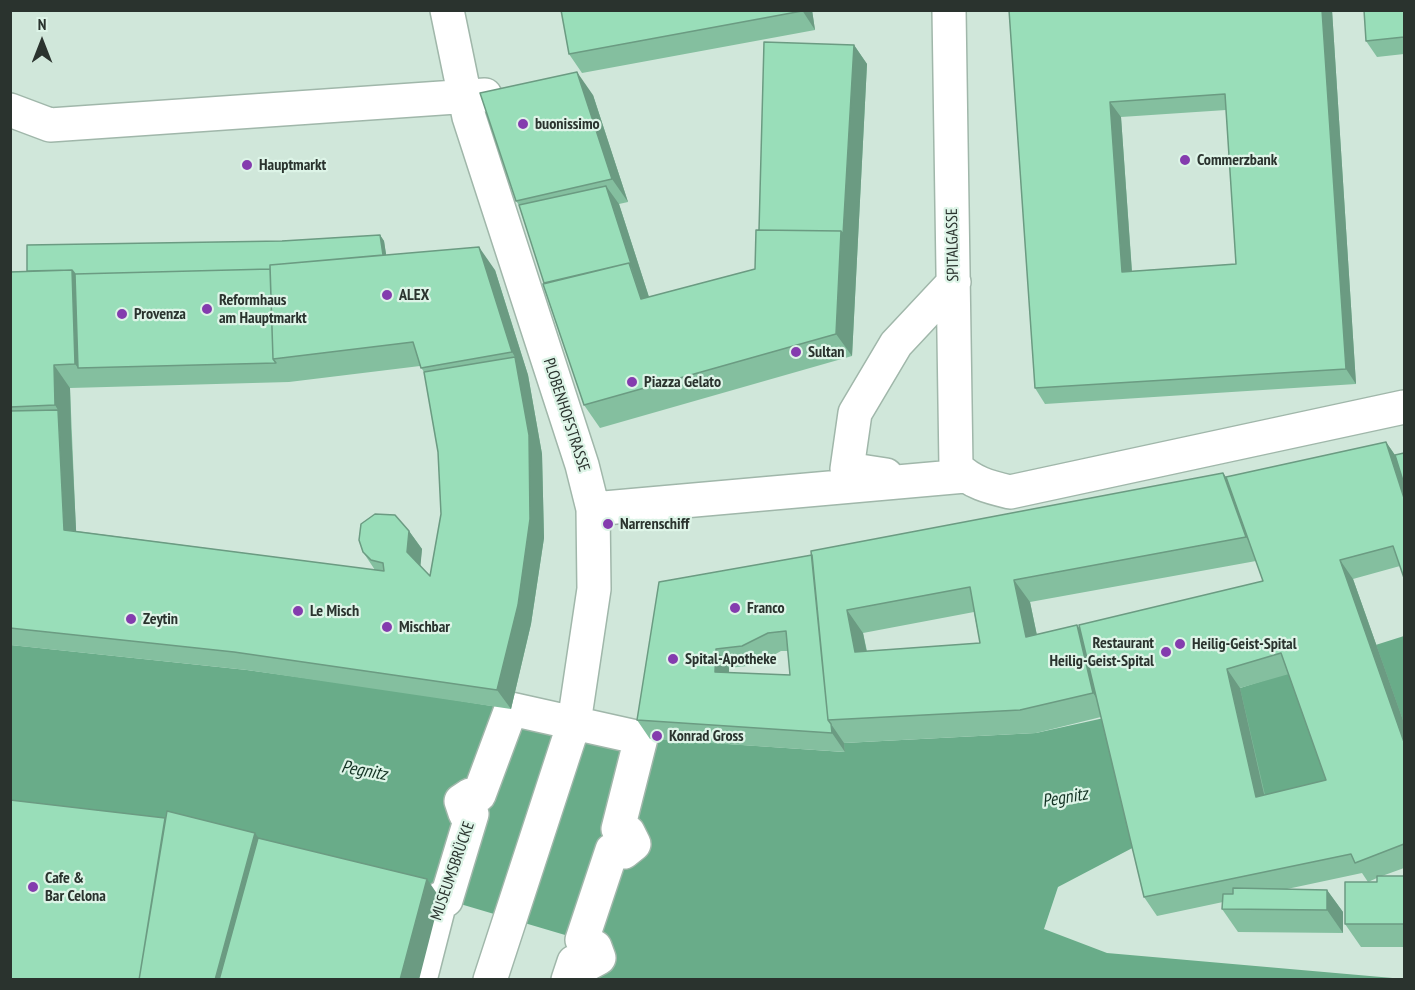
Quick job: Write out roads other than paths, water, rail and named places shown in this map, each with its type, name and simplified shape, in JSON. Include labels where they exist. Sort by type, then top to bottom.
[{"type":"street","points":[[447,10],[467,108]]},
{"type":"street","name":"SPITALGASSE","points":[[949,10],[954,282],[961,471]]},
{"type":"street","points":[[10,110],[50,124],[467,108],[520,91]]},
{"type":"street","name":"PLOBENHOFSTRASSE","points":[[467,108],[582,465],[593,509],[594,589],[574,723]]},
{"type":"street","points":[[954,282],[896,345],[855,412],[847,469],[891,476],[961,471],[982,485],[1010,492],[1404,407]]},
{"type":"street","points":[[593,509],[961,471]]},
{"type":"street","name":"MUSEUMSBRÜCKE","points":[[420,980],[441,898],[446,900],[472,814],[465,813],[461,801],[470,795],[479,795],[511,709],[641,738],[618,830],[628,832],[634,844],[624,852],[612,850],[582,940],[595,946],[599,958],[586,965],[574,962],[568,980]]},
{"type":"street","points":[[490,980],[574,723]]},
{"type":"water","name":"Pegnitz","points":[[1404,636],[1404,780],[1140,844],[1058,887],[1044,929],[1107,953],[1404,979],[568,979],[582,940],[440,898],[11,814],[11,645],[247,670],[385,689],[511,709],[641,738],[844,752],[844,743],[1036,733],[1240,688]]},
{"type":"place","name":"buonissimo","points":[[523,124]]},
{"type":"place","name":"Commerzbank","points":[[1185,160]]},
{"type":"place","name":"Hauptmarkt","points":[[247,165]]},
{"type":"place","name":"ALEX","points":[[387,295]]},
{"type":"place","name":"Reformhaus am Hauptmarkt","points":[[207,309]]},
{"type":"place","name":"Provenza","points":[[122,314]]},
{"type":"place","name":"Sultan","points":[[796,352]]},
{"type":"place","name":"Piazza Gelato","points":[[632,382]]},
{"type":"place","name":"Narrenschiff","points":[[608,524]]},
{"type":"place","name":"Franco","points":[[735,608]]},
{"type":"place","name":"Le Misch","points":[[298,611]]},
{"type":"place","name":"Zeytin","points":[[131,619]]},
{"type":"place","name":"Mischbar","points":[[387,627]]},
{"type":"place","name":"Heilig-Geist-Spital","points":[[1180,644]]},
{"type":"place","name":"Restaurant Heilig-Geist-Spital","points":[[1166,652]]},
{"type":"place","name":"Spital-Apotheke","points":[[673,659]]},
{"type":"place","name":"Konrad Gross","points":[[657,736]]},
{"type":"place","name":"Cafe & Bar Celona","points":[[33,887]]}]
